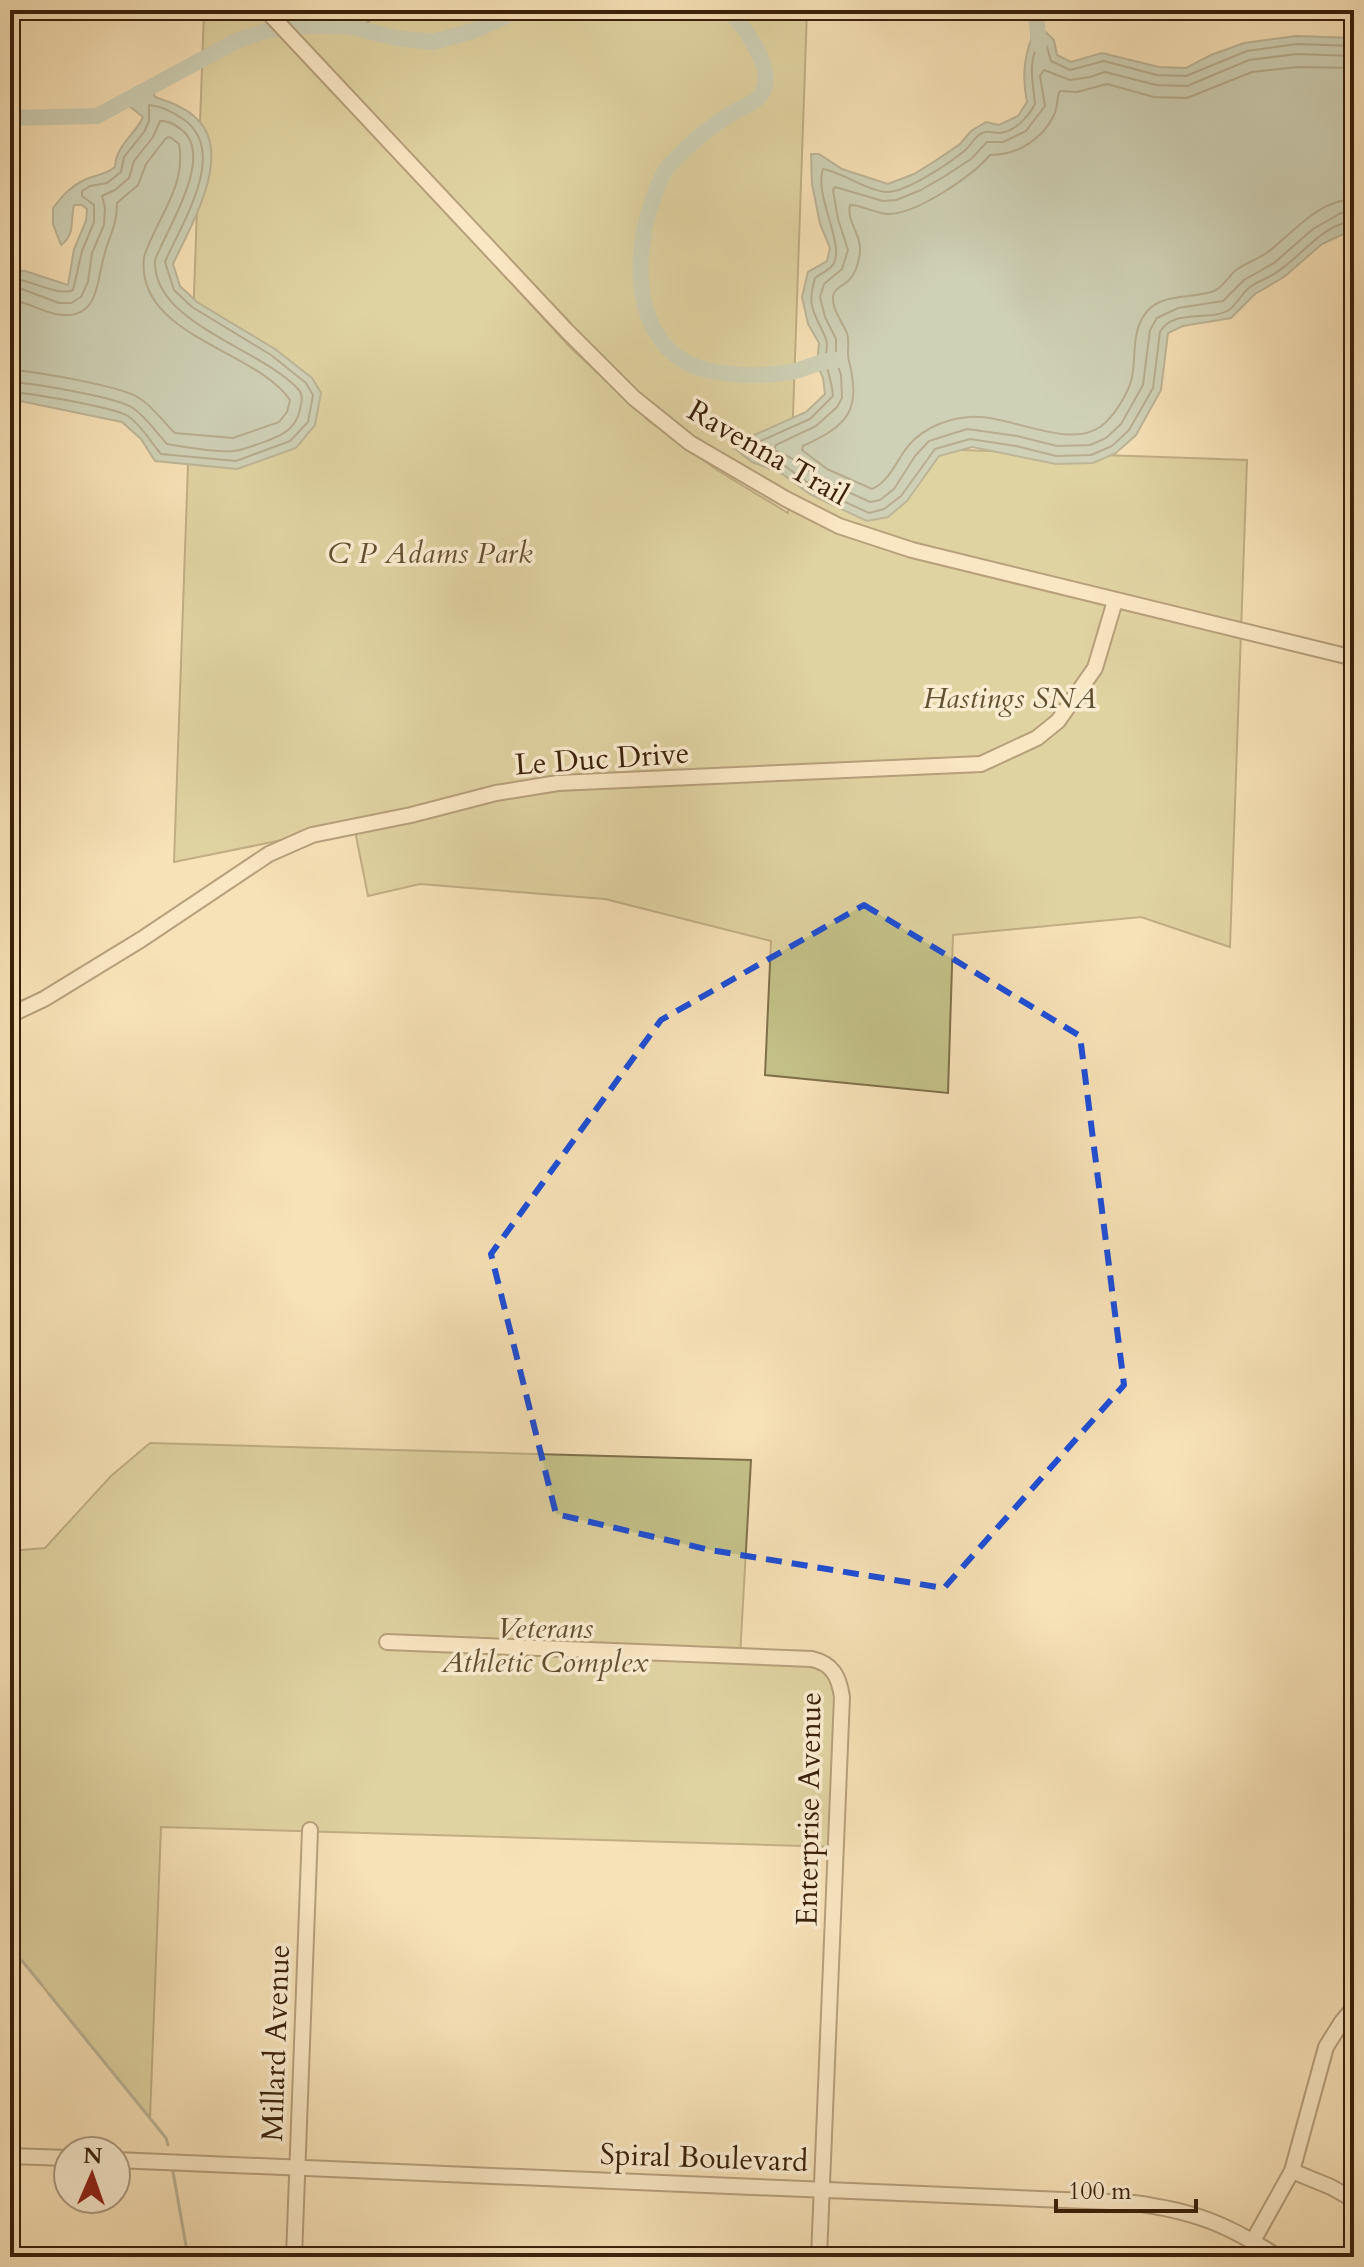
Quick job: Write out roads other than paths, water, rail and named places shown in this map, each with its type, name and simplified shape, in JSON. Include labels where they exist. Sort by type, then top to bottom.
[{"type":"street","name":"Ravenna Trail","points":[[266,10],[566,330],[634,398],[690,443],[839,526],[912,550],[1354,658]]},
{"type":"street","name":"Le Duc Drive","points":[[10,1015],[44,999],[142,939],[269,854],[312,835],[411,815],[496,793],[558,783],[981,764],[1037,738],[1058,721],[1095,668],[1115,601]]},
{"type":"street","name":"Enterprise Avenue","points":[[387,1642],[812,1659],[824,1662],[832,1669],[840,1681],[842,1697],[819,2257]]},
{"type":"street","name":"Millard Avenue","points":[[294,2257],[310,1830]]},
{"type":"street","points":[[1253,2241],[1292,2171],[1326,2047],[1354,2007]]},
{"type":"street","points":[[10,2156],[52,2157]]},
{"type":"street","name":"Spiral Boulevard","points":[[132,2161],[1134,2203],[1194,2214],[1222,2223],[1278,2257]]},
{"type":"street","points":[[1292,2171],[1354,2200]]},
{"type":"water","points":[[1037,24],[1054,40],[1057,55],[1071,62],[1102,53],[1159,67],[1186,68],[1244,43],[1296,36],[1354,38],[1354,229],[1322,244],[1284,277],[1255,294],[1231,318],[1183,326],[1168,333],[1161,390],[1136,435],[1116,453],[1093,463],[1056,464],[972,447],[939,456],[907,501],[888,517],[867,521],[811,495],[781,473],[752,462],[734,448],[752,436],[806,412],[825,394],[817,364],[819,343],[808,324],[802,297],[808,272],[827,261],[830,248],[820,224],[812,184],[811,154],[819,154],[842,169],[888,184],[914,174],[935,161],[986,122],[999,125],[1018,116],[1027,102],[1025,63]]},
{"type":"water","points":[[152,88],[155,97],[184,109],[198,120],[208,135],[211,152],[205,192],[173,264],[180,286],[197,302],[275,349],[312,378],[321,393],[315,425],[296,448],[237,469],[155,461],[141,439],[122,422],[10,399],[10,270],[25,271],[68,285],[74,249],[86,221],[87,209],[74,205],[71,231],[61,245],[53,224],[53,208],[84,180],[115,167],[122,146],[143,117],[124,102]]},
{"type":"waterway","points":[[361,29],[380,10]]},
{"type":"waterway","points":[[10,118],[97,116],[238,40],[266,31],[306,26],[347,26],[396,38],[433,42],[473,31],[519,10]]},
{"type":"waterway","points":[[729,10],[760,56],[766,76],[764,88],[755,101],[726,117],[694,141],[672,162],[662,177],[651,205],[641,254],[645,305],[653,328],[667,347],[686,362],[712,371],[741,375],[772,374],[838,360]]},
{"type":"waterway","points":[[1025,10],[1036,15],[1039,45]]},
{"type":"waterway","points":[[10,1952],[42,1985]]},
{"type":"waterway","points":[[49,1994],[166,2138],[168,2145]]},
{"type":"waterway","points":[[172,2166],[188,2257]]},
{"type":"park label","name":"C P Adams Park","points":[[430,553]]},
{"type":"park label","name":"Hastings SNA","points":[[1010,698]]},
{"type":"park label","name":"Veterans Athletic Complex","points":[[545,1645]]}]
